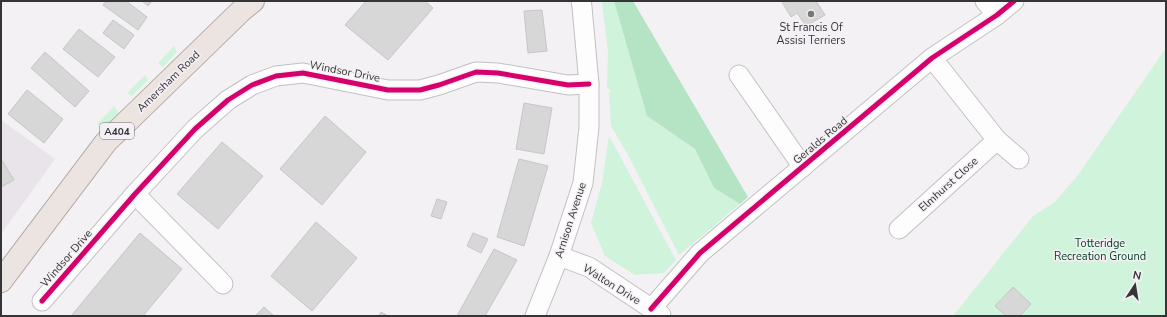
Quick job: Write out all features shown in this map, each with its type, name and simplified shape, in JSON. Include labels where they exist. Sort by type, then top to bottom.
[{"type":"main road","name":"Amersham Road","points":[[1,281],[106,142],[253,1]]},
{"type":"street","name":"Arnison Avenue","points":[[535,316],[559,256],[583,182],[589,127],[589,84],[581,1]]},
{"type":"street","points":[[985,1],[997,15]]},
{"type":"street","name":"Geralds Road","points":[[657,312],[700,253],[932,58],[997,15],[1014,1]]},
{"type":"street","points":[[932,58],[997,140],[1019,159]]},
{"type":"street","name":"Windsor Drive","points":[[42,301],[134,194],[195,129],[228,100],[252,85],[276,76],[303,73],[388,90],[420,90],[440,85],[476,72],[498,73],[568,85],[589,84]]},
{"type":"street","points":[[739,75],[803,167]]},
{"type":"street","name":"Elmhurst Close","points":[[899,228],[997,140]]},
{"type":"street","points":[[134,194],[223,284]]},
{"type":"street","name":"Walton Drive","points":[[559,256],[589,267],[657,312]]},
{"type":"shaded area","points":[[1,120],[55,159],[1,234]]},
{"type":"green space","points":[[614,1],[647,116],[695,149],[714,188],[740,204],[679,255],[628,155],[611,126],[609,93],[611,91],[607,87],[608,52],[602,2]]},
{"type":"green space","points":[[614,1],[633,1],[748,197],[740,204],[714,188],[695,149],[647,116]]},
{"type":"green space","points":[[174,46],[177,52],[163,67],[158,63]]},
{"type":"green space","name":"Totteridge Recreation Ground","points":[[1166,48],[1166,316],[953,316],[1033,216],[1055,202],[1078,175]]},
{"type":"green space","points":[[145,75],[148,80],[132,96],[127,93]]},
{"type":"green space","points":[[114,106],[119,113],[103,129],[97,124]]},
{"type":"green space","points":[[609,136],[676,260],[664,273],[635,275],[605,256],[591,223],[602,183]]},
{"type":"building","points":[[106,1],[126,1],[147,17],[138,30],[103,5]]},
{"type":"building","points":[[142,1],[152,1],[148,6]]},
{"type":"building","points":[[366,1],[425,1],[433,8],[388,60],[345,25]]},
{"type":"building","name":"St Francis Of Assisi Terriers","points":[[816,1],[825,15],[806,26],[797,13],[791,17],[782,2]]},
{"type":"building","points":[[542,10],[547,51],[528,53],[524,11]]},
{"type":"building","points":[[113,20],[134,35],[124,49],[103,33]]},
{"type":"building","points":[[79,29],[115,57],[98,77],[63,49]]},
{"type":"building","points":[[45,52],[89,91],[75,107],[31,68]]},
{"type":"building","points":[[27,90],[63,119],[44,143],[8,114]]},
{"type":"building","points":[[524,103],[552,108],[544,154],[516,149]]},
{"type":"building","points":[[325,116],[366,152],[322,205],[280,169]]},
{"type":"building","points":[[222,142],[263,176],[218,229],[177,194]]},
{"type":"building","points":[[1,159],[14,180],[1,187]]},
{"type":"building","points":[[519,159],[548,166],[524,246],[497,237]]},
{"type":"building","points":[[437,199],[447,202],[441,219],[431,216]]},
{"type":"building","points":[[316,222],[357,258],[312,311],[271,276]]},
{"type":"building","points":[[140,233],[182,269],[143,316],[71,316]]},
{"type":"building","points":[[473,233],[488,239],[481,253],[467,246]]},
{"type":"building","points":[[494,249],[517,260],[485,316],[457,316]]},
{"type":"building","points":[[1013,287],[1031,304],[1020,316],[1006,316],[995,306]]},
{"type":"building","points":[[264,307],[274,316],[255,316]]},
{"type":"building","points":[[381,312],[388,316],[379,316]]},
{"type":"cycle path","points":[[651,309],[700,253],[932,58],[997,15],[1014,1]]},
{"type":"cycle path","points":[[42,301],[135,194],[195,129],[228,100],[252,85],[276,76],[303,73],[388,90],[420,90],[476,72],[498,73],[568,85],[589,84]]},
{"type":"place","name":"St Francis Of Assisi Terriers","points":[[811,14]]}]
